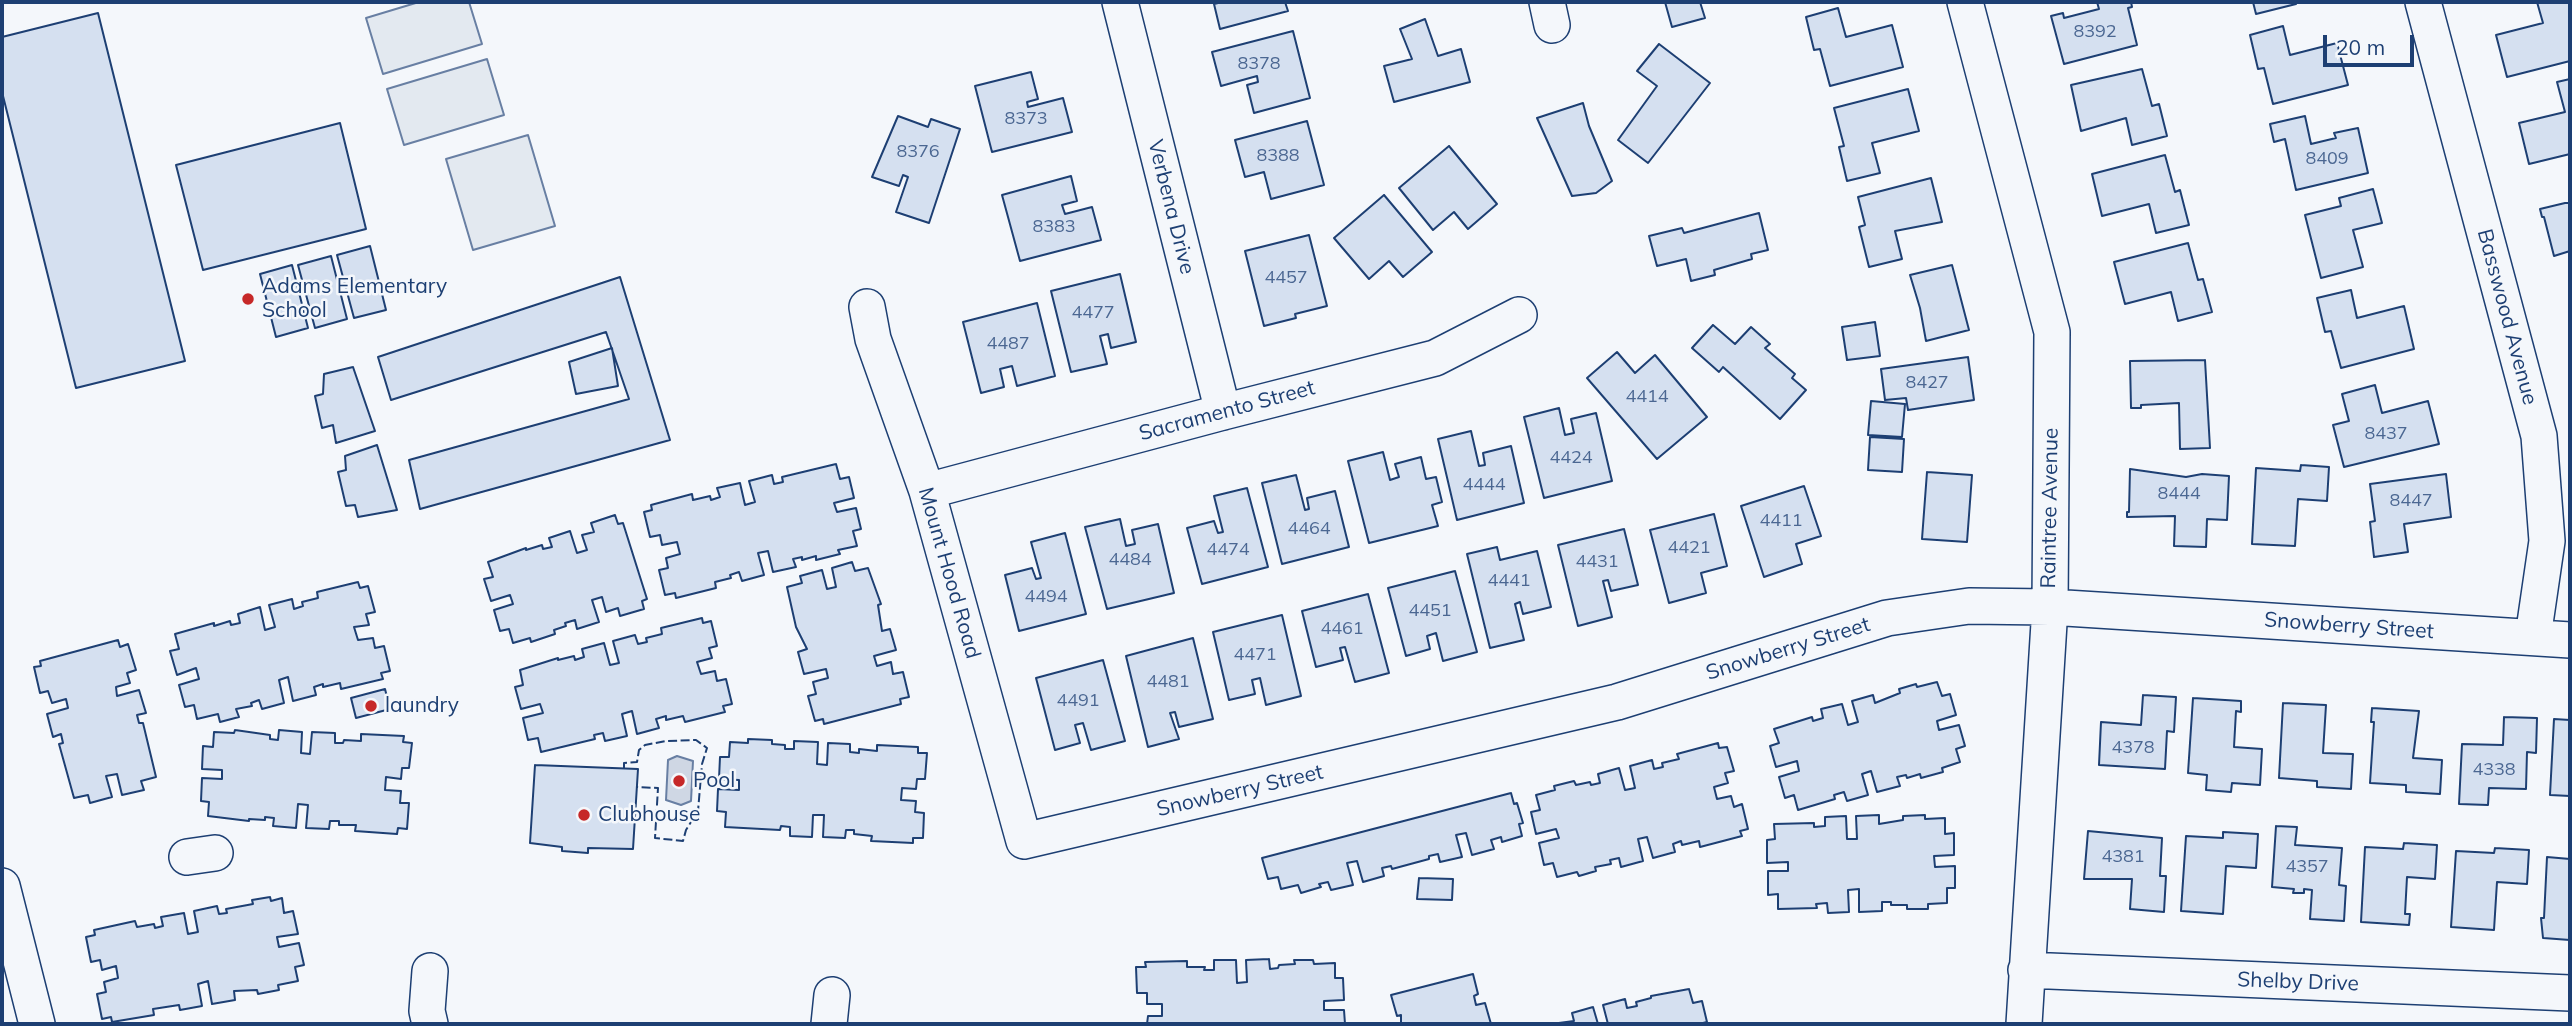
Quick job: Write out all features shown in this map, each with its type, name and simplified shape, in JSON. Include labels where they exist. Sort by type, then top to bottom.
[{"type":"street","name":"Verbena Drive","points":[[1120,2],[1223,412]]},
{"type":"street","name":"Raintree Avenue","points":[[1965,2],[2052,332],[2050,607],[2024,1024]]},
{"type":"street","name":"Basswood Avenue","points":[[2423,2],[2539,436],[2547,541],[2533,637]]},
{"type":"street","name":"Mount Hood Road","points":[[867,307],[873,339],[927,491],[1024,841]]},
{"type":"street","name":"Sacramento Street","points":[[927,491],[1435,358],[1519,315]]},
{"type":"street","name":"Snowberry Street","points":[[1024,841],[1617,702],[1887,618],[1969,606],[2050,607],[2570,640]]},
{"type":"street","points":[[2,886],[37,1024]]},
{"type":"street","name":"Shelby Drive","points":[[2026,970],[2570,993]]},
{"type":"street","points":[[430,971],[427,1011],[430,1024]]},
{"type":"shaded area","points":[[419,2],[469,2],[482,44],[383,74],[366,18]]},
{"type":"shaded area","points":[[487,59],[504,115],[404,145],[387,89]]},
{"type":"shaded area","points":[[528,135],[555,226],[473,250],[446,159]]},
{"type":"shaded area","name":"Pool","points":[[677,756],[693,761],[691,801],[681,805],[666,800],[668,760]]},
{"type":"building","points":[[1285,2],[1288,11],[1220,29],[1214,4]]},
{"type":"building","points":[[1665,2],[1700,2],[1705,18],[1672,27]]},
{"type":"building","points":[[2097,2],[2131,2],[2132,7],[2128,8],[2137,45],[2064,64],[2051,16],[2063,13],[2064,18],[2099,9]]},
{"type":"building","points":[[2253,2],[2296,2],[2296,4],[2256,14]]},
{"type":"building","points":[[2537,2],[2570,2],[2570,61],[2507,77],[2496,35],[2543,23]]},
{"type":"building","points":[[1838,8],[1846,37],[1892,25],[1903,67],[1830,86],[1820,49],[1814,50],[1806,17]]},
{"type":"building","points":[[98,13],[185,361],[76,388],[2,92],[2,37]]},
{"type":"building","points":[[1425,19],[1438,56],[1461,49],[1470,82],[1394,102],[1384,66],[1412,59],[1400,29]]},
{"type":"building","points":[[2283,26],[2290,55],[2337,43],[2348,85],[2273,104],[2264,68],[2258,69],[2250,35]]},
{"type":"building","points":[[1293,31],[1310,98],[1254,113],[1247,85],[1258,82],[1257,76],[1221,86],[1212,52]]},
{"type":"building","points":[[1659,44],[1710,83],[1648,163],[1618,140],[1657,86],[1637,71]]},
{"type":"building","points":[[2142,69],[2152,106],[2159,104],[2167,136],[2132,145],[2126,118],[2081,131],[2071,85]]},
{"type":"building","points":[[1031,72],[1038,99],[1027,102],[1028,107],[1063,98],[1072,132],[992,152],[975,86]]},
{"type":"building","points":[[2570,79],[2570,154],[2529,164],[2519,123],[2565,112],[2557,82]]},
{"type":"building","points":[[1908,89],[1919,131],[1872,143],[1880,173],[1847,181],[1839,147],[1844,146],[1834,108]]},
{"type":"building","points":[[1583,103],[1589,126],[1612,181],[1596,193],[1572,196],[1537,118]]},
{"type":"building","points":[[898,116],[928,127],[931,119],[960,129],[929,223],[896,212],[908,177],[903,175],[899,186],[872,177]]},
{"type":"building","points":[[2305,116],[2311,144],[2336,138],[2334,133],[2358,128],[2368,173],[2296,190],[2285,139],[2274,142],[2270,124]]},
{"type":"building","points":[[1307,121],[1324,185],[1271,199],[1264,172],[1245,177],[1235,140]]},
{"type":"building","points":[[340,123],[366,229],[203,270],[176,165]]},
{"type":"building","points":[[1449,146],[1497,204],[1468,229],[1454,212],[1433,230],[1399,188]]},
{"type":"building","points":[[2165,155],[2175,192],[2180,190],[2189,225],[2156,233],[2149,204],[2102,216],[2092,174]]},
{"type":"building","points":[[1071,176],[1077,201],[1062,205],[1065,214],[1092,207],[1101,240],[1020,261],[1002,195]]},
{"type":"building","points":[[1931,178],[1942,222],[1895,231],[1902,259],[1869,267],[1859,227],[1865,225],[1858,197]]},
{"type":"building","points":[[2373,189],[2382,223],[2353,230],[2363,267],[2321,278],[2305,215],[2341,206],[2339,198]]},
{"type":"building","points":[[1384,195],[1432,252],[1403,277],[1389,261],[1369,279],[1334,238]]},
{"type":"building","points":[[2570,203],[2570,251],[2554,256],[2540,209]]},
{"type":"building","points":[[1759,213],[1768,250],[1751,254],[1752,259],[1714,270],[1715,275],[1691,281],[1686,259],[1657,266],[1649,236],[1682,228],[1684,233]]},
{"type":"building","points":[[1309,235],[1327,306],[1264,326],[1245,251]]},
{"type":"building","points":[[2188,243],[2198,280],[2203,279],[2212,312],[2178,321],[2171,292],[2125,304],[2114,262]]},
{"type":"building","points":[[370,246],[386,310],[354,318],[337,255]]},
{"type":"building","points":[[331,256],[347,319],[315,328],[298,265]]},
{"type":"building","points":[[292,265],[308,328],[276,337],[260,274]]},
{"type":"building","points":[[1952,265],[1969,330],[1926,341],[1910,275]]},
{"type":"building","points":[[1120,274],[1136,342],[1111,348],[1108,334],[1100,336],[1107,364],[1071,372],[1051,291]]},
{"type":"building","points":[[620,277],[670,440],[420,509],[409,460],[629,399],[606,332],[391,400],[378,357]]},
{"type":"building","points":[[2351,290],[2357,318],[2404,306],[2414,349],[2341,368],[2331,331],[2325,332],[2317,298]]},
{"type":"building","points":[[1037,303],[1055,376],[1017,386],[1012,366],[1000,369],[1004,387],[981,393],[963,322]]},
{"type":"building","points":[[1875,322],[1880,356],[1847,360],[1842,327]]},
{"type":"building","points":[[1713,325],[1735,344],[1751,327],[1770,344],[1765,348],[1795,374],[1792,378],[1806,390],[1780,419],[1723,367],[1719,372],[1692,348]]},
{"type":"building","points":[[612,348],[618,386],[576,394],[569,362]]},
{"type":"building","points":[[1617,352],[1635,373],[1655,355],[1707,417],[1657,459],[1587,378]]},
{"type":"building","points":[[1968,357],[1974,400],[1908,410],[1906,398],[1885,400],[1881,369]]},
{"type":"building","points":[[2205,360],[2210,448],[2180,449],[2179,403],[2131,408],[2130,361]]},
{"type":"building","points":[[353,367],[375,431],[336,443],[333,425],[322,428],[315,396],[323,394],[324,374]]},
{"type":"building","points":[[2375,385],[2382,413],[2428,401],[2439,444],[2344,467],[2333,425],[2349,421],[2342,394]]},
{"type":"building","points":[[1871,401],[1905,404],[1902,437],[1868,435]]},
{"type":"building","points":[[1559,408],[1565,435],[1574,433],[1571,419],[1596,413],[1612,481],[1544,498],[1524,417]]},
{"type":"building","points":[[1471,431],[1479,466],[1485,465],[1483,453],[1511,446],[1524,503],[1457,520],[1438,439]]},
{"type":"building","points":[[1870,437],[1904,439],[1902,472],[1868,470]]},
{"type":"building","points":[[377,445],[397,510],[358,517],[355,505],[346,506],[338,472],[346,470],[345,456]]},
{"type":"building","points":[[1383,452],[1390,480],[1399,477],[1395,464],[1421,457],[1426,479],[1436,477],[1442,502],[1432,505],[1438,526],[1369,543],[1348,461]]},
{"type":"building","points":[[836,464],[840,479],[849,477],[854,498],[834,503],[837,512],[856,508],[861,529],[853,531],[857,546],[838,550],[840,554],[816,560],[816,556],[802,560],[802,557],[793,559],[796,567],[773,572],[768,551],[758,553],[764,575],[742,581],[739,572],[730,575],[731,578],[715,582],[716,588],[676,598],[675,593],[665,595],[659,570],[668,568],[666,558],[680,554],[677,542],[662,545],[660,535],[650,537],[644,512],[652,510],[651,505],[692,494],[693,500],[710,496],[711,500],[720,497],[717,488],[740,483],[745,505],[755,502],[749,481],[772,475],[774,484],[783,482],[782,477]]},
{"type":"building","points":[[2301,465],[2329,467],[2327,501],[2298,499],[2295,546],[2252,544],[2256,468],[2300,471]]},
{"type":"building","points":[[2130,469],[2186,477],[2202,474],[2229,476],[2227,520],[2207,519],[2206,547],[2174,546],[2175,516],[2127,517]]},
{"type":"building","points":[[1927,472],[1972,475],[1967,542],[1922,539]]},
{"type":"building","points":[[2446,474],[2451,517],[2404,524],[2408,552],[2374,557],[2370,522],[2375,521],[2370,484]]},
{"type":"building","points":[[1296,475],[1305,510],[1309,509],[1307,498],[1335,491],[1349,547],[1282,564],[1262,483]]},
{"type":"building","points":[[1804,486],[1821,536],[1796,544],[1802,564],[1764,577],[1741,506]]},
{"type":"building","points":[[1247,488],[1268,567],[1202,584],[1187,528],[1214,521],[1218,533],[1223,532],[1214,496]]},
{"type":"building","points":[[1714,514],[1727,566],[1701,573],[1706,593],[1669,603],[1650,530]]},
{"type":"building","points":[[615,515],[618,524],[623,523],[647,599],[642,601],[644,609],[620,616],[618,608],[606,612],[602,597],[592,600],[599,622],[577,629],[575,620],[554,630],[555,634],[531,642],[530,638],[513,643],[509,629],[500,631],[494,610],[513,604],[510,595],[491,601],[484,579],[493,577],[488,562],[526,548],[542,545],[543,549],[552,547],[549,538],[570,531],[577,553],[587,550],[582,535],[594,532],[591,523]]},
{"type":"building","points":[[1120,519],[1126,546],[1135,544],[1132,530],[1158,524],[1174,593],[1107,609],[1085,527]]},
{"type":"building","points":[[1624,529],[1638,585],[1611,591],[1608,580],[1603,581],[1612,617],[1578,626],[1558,545]]},
{"type":"building","points":[[1065,533],[1086,614],[1019,631],[1005,575],[1032,568],[1036,579],[1041,578],[1031,542]]},
{"type":"building","points":[[1497,547],[1500,560],[1537,551],[1551,607],[1523,614],[1520,602],[1515,604],[1524,640],[1490,648],[1467,554]]},
{"type":"building","points":[[852,562],[855,571],[868,568],[881,604],[878,605],[882,631],[890,629],[896,650],[874,656],[877,666],[891,662],[893,674],[903,672],[909,697],[900,699],[901,704],[824,724],[823,719],[815,721],[808,696],[816,694],[813,682],[828,678],[826,669],[804,674],[798,652],[807,649],[796,627],[787,587],[802,583],[800,576],[822,570],[827,589],[836,587],[832,568]]},
{"type":"building","points":[[1455,571],[1477,652],[1443,661],[1436,633],[1427,636],[1430,649],[1406,656],[1388,588]]},
{"type":"building","points":[[358,582],[360,588],[368,586],[375,612],[366,614],[369,625],[354,627],[358,640],[373,638],[375,648],[384,646],[390,671],[381,673],[383,679],[341,689],[340,683],[323,687],[323,684],[314,687],[316,695],[293,701],[288,677],[279,680],[284,703],[262,709],[259,700],[251,703],[252,706],[236,709],[239,717],[220,722],[218,714],[197,719],[194,705],[185,707],[179,685],[199,679],[196,668],[177,675],[170,651],[179,649],[175,634],[214,623],[214,626],[230,621],[231,625],[240,623],[238,614],[260,607],[265,630],[275,627],[269,605],[292,599],[294,609],[303,606],[302,602],[318,598],[317,592]]},
{"type":"building","points":[[1368,594],[1389,673],[1355,682],[1345,647],[1340,648],[1343,660],[1316,667],[1302,611]]},
{"type":"building","points":[[1282,615],[1301,696],[1266,705],[1260,678],[1252,680],[1255,694],[1229,700],[1213,632]]},
{"type":"building","points":[[702,618],[703,623],[711,621],[717,646],[709,648],[712,658],[697,662],[701,674],[715,671],[717,681],[726,679],[732,704],[723,706],[725,712],[685,722],[683,716],[666,720],[666,716],[656,719],[659,728],[637,734],[632,711],[622,714],[627,736],[605,741],[603,733],[594,735],[595,739],[541,752],[538,738],[528,740],[523,718],[543,713],[540,704],[521,709],[515,687],[523,685],[520,670],[558,658],[574,656],[575,660],[584,657],[582,649],[604,643],[610,665],[619,663],[613,641],[635,635],[638,644],[647,642],[646,638],[662,634],[661,628]]},
{"type":"building","points":[[1193,638],[1213,719],[1179,727],[1175,712],[1170,713],[1179,739],[1148,747],[1126,656]]},
{"type":"building","points":[[118,640],[120,647],[128,644],[136,670],[127,673],[130,683],[116,687],[117,696],[139,690],[146,713],[137,715],[139,723],[143,723],[156,777],[141,781],[144,790],[122,795],[117,774],[106,776],[112,797],[90,803],[88,795],[74,798],[59,744],[63,743],[61,734],[53,737],[47,714],[68,708],[66,699],[52,703],[48,691],[40,693],[34,667],[41,666],[40,661]]},
{"type":"building","points":[[1103,660],[1125,741],[1091,750],[1083,723],[1075,725],[1080,743],[1055,750],[1036,678]]},
{"type":"building","points":[[1937,682],[1942,696],[1950,694],[1956,715],[1937,721],[1939,730],[1959,725],[1965,746],[1956,749],[1960,762],[1942,768],[1943,772],[1921,778],[1920,774],[1907,778],[1906,775],[1897,777],[1900,786],[1877,792],[1871,771],[1862,774],[1868,795],[1847,801],[1844,792],[1834,795],[1835,799],[1798,810],[1794,795],[1785,798],[1779,777],[1799,771],[1797,761],[1776,767],[1770,746],[1779,743],[1774,729],[1812,717],[1813,721],[1823,718],[1821,709],[1842,704],[1848,725],[1858,722],[1852,701],[1873,695],[1875,703],[1900,693],[1899,689]]},
{"type":"building","name":"laundry","points":[[385,689],[390,709],[356,718],[351,698]]},
{"type":"building","points":[[2143,695],[2176,697],[2174,732],[2167,731],[2165,769],[2099,765],[2101,722],[2141,725]]},
{"type":"building","points":[[2193,698],[2241,701],[2241,712],[2236,711],[2234,747],[2262,749],[2260,785],[2232,783],[2231,792],[2206,790],[2207,775],[2188,773]]},
{"type":"building","points":[[2283,703],[2326,705],[2323,753],[2353,754],[2351,789],[2317,787],[2317,781],[2279,778]]},
{"type":"building","points":[[2372,708],[2419,711],[2413,758],[2442,760],[2440,794],[2406,792],[2406,785],[2370,783],[2374,722],[2371,722]]},
{"type":"building","points":[[2504,717],[2537,718],[2536,753],[2527,752],[2526,789],[2489,788],[2488,805],[2459,804],[2462,744],[2503,745]]},
{"type":"building","points":[[2554,719],[2570,720],[2570,796],[2550,795]]},
{"type":"building","points":[[235,730],[270,735],[270,739],[278,740],[279,730],[302,732],[301,753],[310,754],[312,732],[335,733],[335,743],[343,743],[344,740],[361,741],[361,734],[404,736],[403,742],[412,743],[409,768],[402,768],[401,779],[386,777],[385,790],[401,791],[400,803],[409,803],[407,829],[398,828],[397,834],[355,831],[356,825],[339,825],[339,821],[330,821],[329,829],[306,828],[308,805],[298,804],[296,828],[273,826],[274,818],[249,821],[208,816],[209,802],[201,801],[202,778],[222,779],[222,770],[202,769],[203,746],[213,747],[214,732],[234,733]]},
{"type":"building","points":[[748,739],[772,740],[772,744],[785,745],[785,749],[794,749],[794,741],[818,742],[817,764],[827,765],[828,743],[850,744],[850,752],[859,753],[859,749],[877,751],[877,745],[918,747],[918,753],[927,753],[925,779],[917,779],[916,789],[902,788],[901,800],[916,801],[915,812],[924,813],[923,838],[913,838],[913,843],[871,841],[872,836],[854,834],[854,830],[846,830],[845,838],[823,837],[824,815],[813,815],[812,837],[790,836],[790,827],[781,826],[780,830],[725,827],[726,812],[717,811],[718,789],[739,790],[739,780],[719,779],[720,757],[729,757],[730,742],[748,743]]},
{"type":"building","points":[[1718,743],[1719,748],[1727,747],[1734,771],[1725,773],[1728,783],[1714,787],[1717,799],[1731,796],[1734,807],[1742,804],[1748,829],[1740,831],[1742,836],[1700,847],[1699,841],[1682,845],[1681,841],[1673,844],[1675,852],[1653,858],[1647,837],[1638,839],[1643,861],[1621,867],[1619,858],[1610,860],[1611,864],[1595,867],[1596,871],[1579,876],[1577,872],[1557,877],[1553,863],[1544,865],[1539,843],[1559,838],[1556,829],[1536,834],[1531,812],[1540,810],[1536,795],[1555,790],[1554,786],[1574,781],[1576,785],[1600,783],[1598,774],[1619,768],[1625,790],[1635,788],[1630,766],[1652,760],[1654,769],[1663,767],[1662,763],[1679,759],[1677,754]]},
{"type":"building","name":"Clubhouse","points":[[535,765],[638,769],[633,849],[588,848],[588,853],[562,851],[562,847],[530,843]]},
{"type":"building","points":[[1511,793],[1523,823],[1519,824],[1522,836],[1502,842],[1501,837],[1491,840],[1494,849],[1472,855],[1466,833],[1456,835],[1462,857],[1440,862],[1438,854],[1429,856],[1429,859],[1392,869],[1391,866],[1382,868],[1384,876],[1363,882],[1357,861],[1347,863],[1353,885],[1331,890],[1328,882],[1301,893],[1298,885],[1281,889],[1278,877],[1268,879],[1262,858]]},
{"type":"building","points":[[1879,815],[1879,824],[1903,820],[1903,816],[1945,818],[1945,834],[1954,833],[1954,855],[1934,856],[1935,867],[1955,866],[1955,888],[1947,888],[1947,903],[1928,904],[1928,909],[1907,909],[1907,905],[1882,902],[1882,911],[1859,912],[1859,889],[1848,890],[1849,912],[1828,913],[1827,903],[1816,904],[1817,908],[1778,909],[1778,894],[1768,895],[1768,871],[1788,871],[1788,862],[1767,863],[1767,840],[1775,839],[1774,824],[1814,823],[1814,827],[1825,826],[1825,817],[1846,816],[1847,839],[1857,839],[1856,816]]},
{"type":"building","points":[[2276,826],[2297,827],[2295,845],[2342,848],[2339,885],[2346,886],[2344,921],[2310,919],[2312,890],[2304,889],[2304,893],[2293,893],[2294,889],[2272,887]]},
{"type":"building","points":[[2088,831],[2162,838],[2160,876],[2166,876],[2164,912],[2130,909],[2132,879],[2084,879]]},
{"type":"building","points":[[2223,832],[2258,834],[2256,868],[2226,866],[2223,914],[2181,911],[2186,836],[2223,838]]},
{"type":"building","points":[[2404,843],[2437,845],[2435,879],[2407,877],[2405,914],[2410,914],[2409,925],[2361,922],[2365,847],[2403,849]]},
{"type":"building","points":[[2495,848],[2529,850],[2527,884],[2497,882],[2494,930],[2451,927],[2456,851],[2494,853]]},
{"type":"building","points":[[2547,857],[2570,859],[2570,940],[2543,938],[2541,918],[2544,918]]},
{"type":"building","points":[[1419,878],[1453,879],[1452,900],[1417,899]]},
{"type":"building","points":[[270,897],[271,901],[282,898],[284,913],[293,911],[298,934],[277,937],[279,947],[299,943],[304,965],[295,967],[298,981],[278,985],[279,990],[258,994],[257,990],[234,991],[235,1000],[212,1004],[208,981],[198,984],[202,1006],[180,1010],[179,1005],[153,1009],[154,1015],[112,1022],[111,1017],[102,1019],[97,994],[106,992],[104,982],[118,978],[116,966],[102,970],[100,960],[91,962],[86,937],[95,935],[94,930],[135,921],[137,927],[154,924],[155,928],[163,926],[161,917],[184,913],[188,934],[198,932],[194,911],[217,906],[219,914],[227,913],[226,909],[253,904],[252,900]]},
{"type":"building","points":[[1269,959],[1270,969],[1278,968],[1279,965],[1295,964],[1294,960],[1313,960],[1314,964],[1335,963],[1335,978],[1343,978],[1344,1000],[1324,1001],[1324,1010],[1344,1010],[1345,1024],[1147,1024],[1148,1016],[1162,1016],[1162,1004],[1147,1004],[1147,993],[1137,993],[1136,967],[1146,967],[1145,962],[1187,961],[1187,967],[1214,970],[1214,960],[1236,960],[1237,983],[1247,982],[1246,960]]},
{"type":"building","points":[[1473,974],[1478,994],[1474,996],[1476,1005],[1485,1003],[1491,1024],[1401,1024],[1401,1015],[1397,1016],[1391,995]]},
{"type":"building","points":[[1689,989],[1693,1003],[1702,1001],[1707,1022],[1608,1024],[1603,1005],[1625,999],[1627,1008],[1637,1006],[1636,1002],[1651,996]]},
{"type":"building","points":[[1593,1007],[1598,1024],[1551,1024],[1574,1021],[1572,1013]]},
{"type":"fence","points":[[624,769],[624,763],[637,762],[639,750],[645,745],[696,740],[707,748],[702,764],[698,811],[686,830],[683,841],[655,838],[658,788],[637,787]]},
{"type":"place","name":"Adams Elementary School","points":[[248,299]]},
{"type":"place","name":"laundry","points":[[371,706]]},
{"type":"place","name":"Pool","points":[[679,781]]},
{"type":"place","name":"Clubhouse","points":[[584,815]]}]
